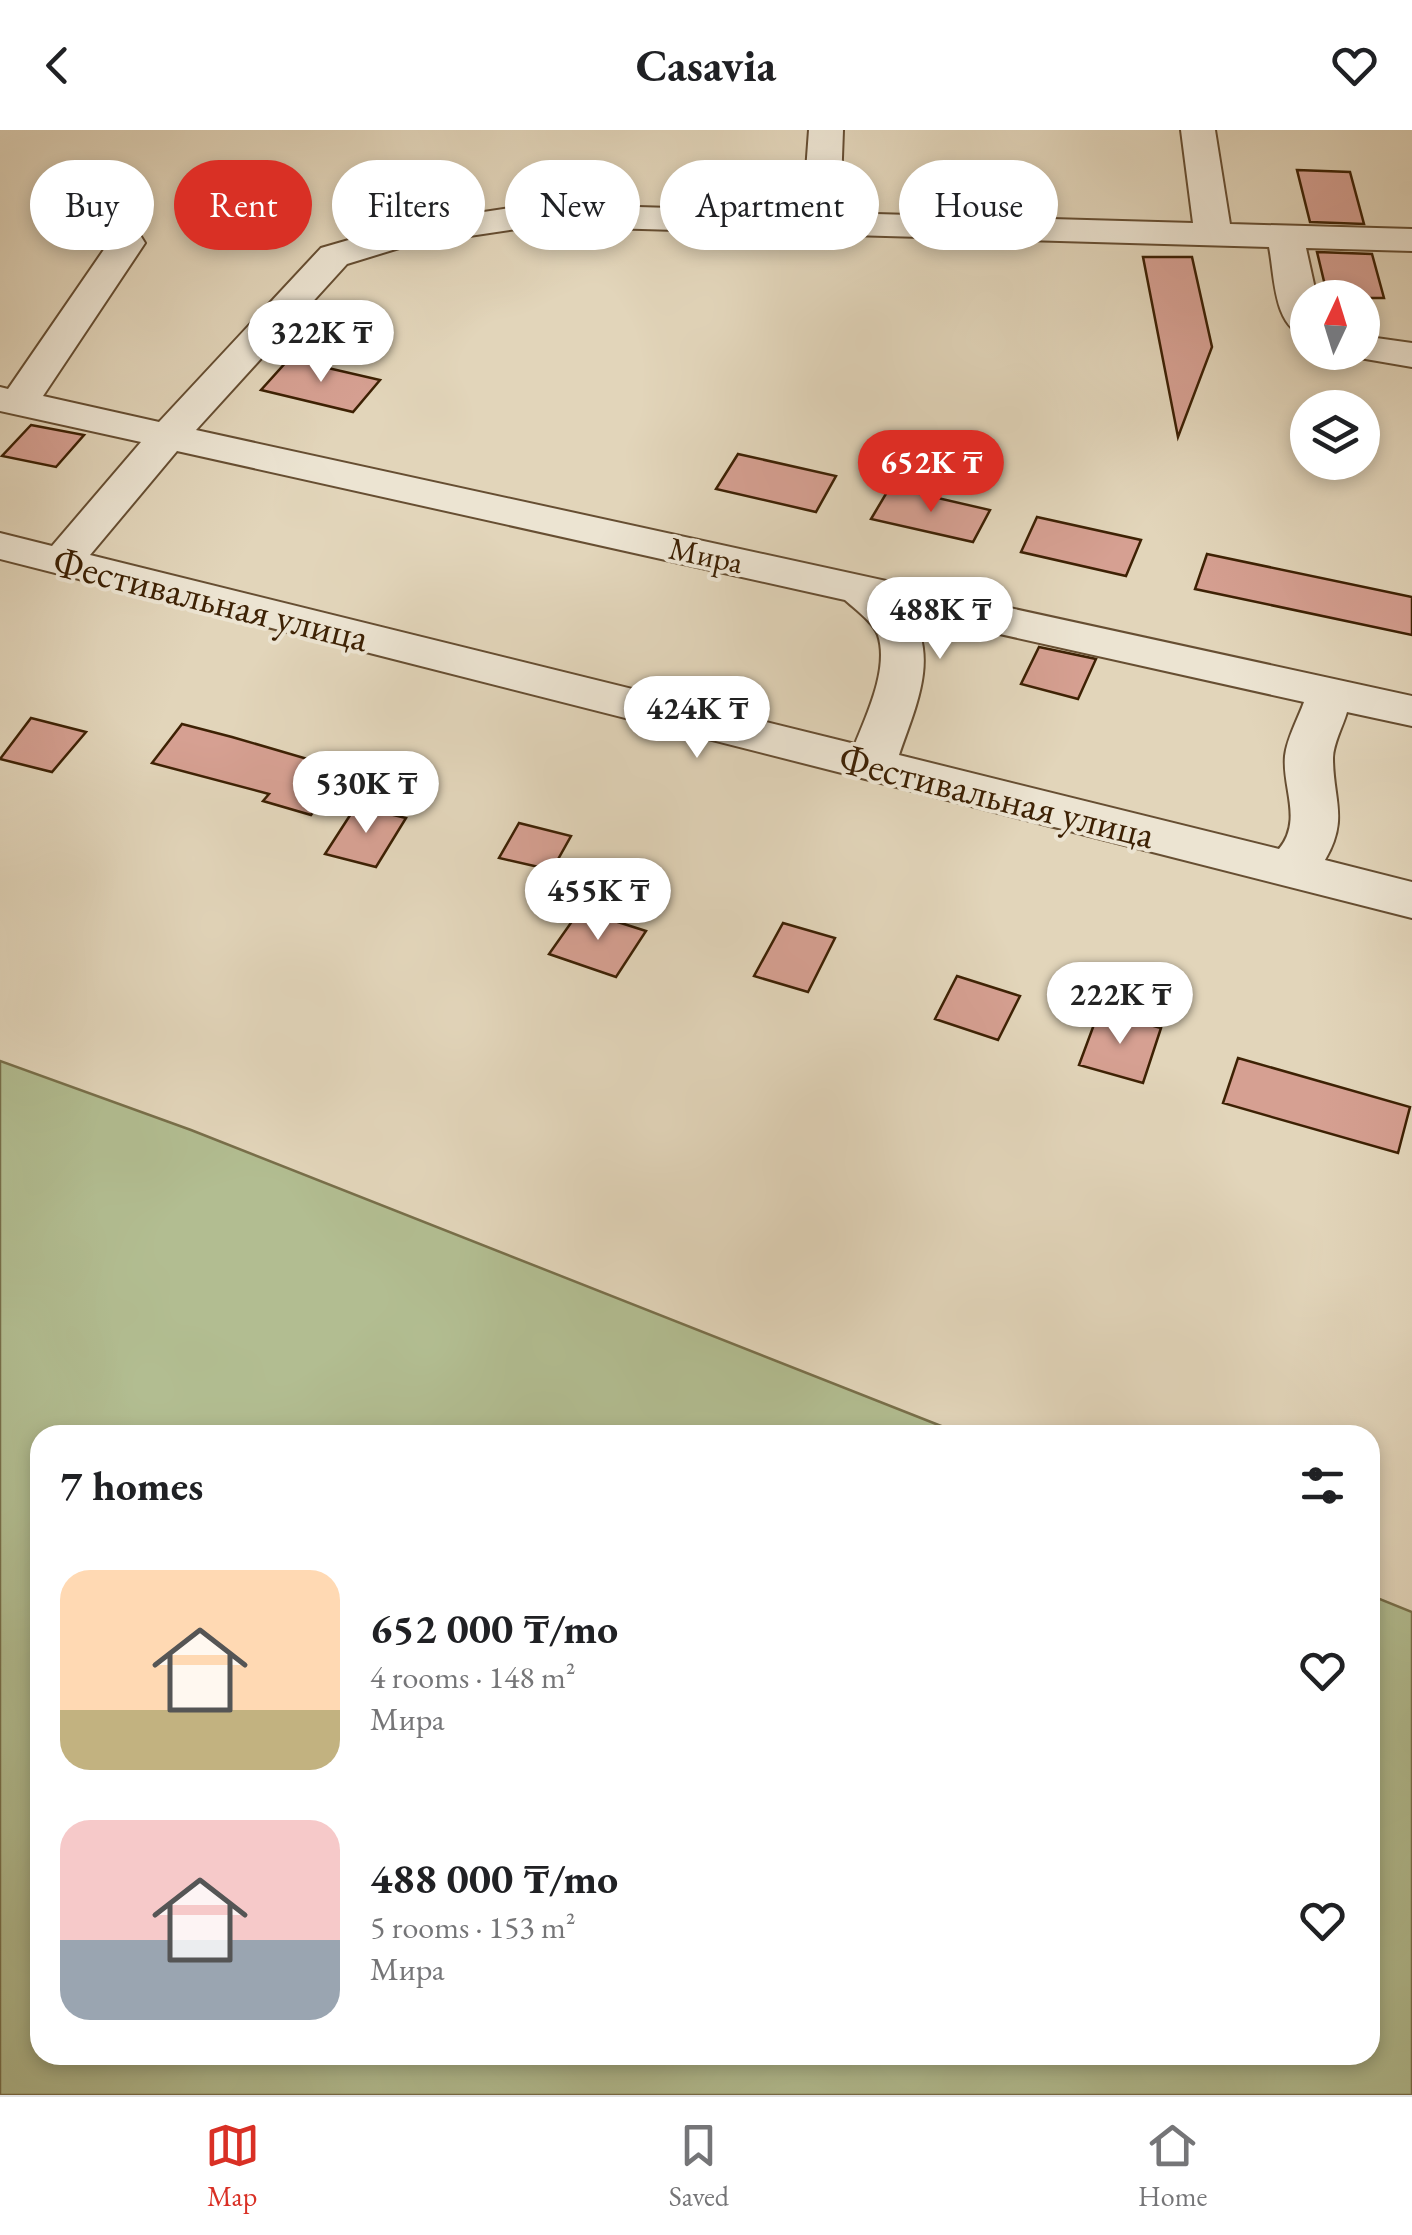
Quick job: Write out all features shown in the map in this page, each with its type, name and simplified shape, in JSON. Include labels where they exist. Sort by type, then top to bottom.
[{"type":"street","points":[[824,160],[826,130]]},
{"type":"street","points":[[1198,130],[1213,232]]},
{"type":"street","points":[[62,562],[168,436],[334,256],[404,235],[538,215],[660,218]]},
{"type":"street","points":[[879,223],[1412,240]]},
{"type":"street","points":[[1286,235],[1295,280]]},
{"type":"street","points":[[10,400],[122,250]]},
{"type":"street","points":[[1380,351],[1412,356]]},
{"type":"street","name":"Мира","points":[[10,400],[859,588],[914,618]]},
{"type":"street","name":"Фестивальная улица","points":[[0,546],[1412,900]]},
{"type":"street","points":[[872,765],[914,618],[1412,710]]},
{"type":"street","points":[[1290,870],[1306,850],[1314,831],[1316,804],[1309,756],[1330,692]]},
{"type":"green space","points":[[0,1061],[191,1130],[939,1425],[30,1425],[30,2065],[1380,2065],[1380,1599],[1412,1612],[1412,2095],[0,2095]]},
{"type":"building","points":[[1297,170],[1350,172],[1364,224],[1310,222]]},
{"type":"building","points":[[1317,252],[1372,254],[1379,280],[1324,280]]},
{"type":"building","points":[[1143,257],[1192,257],[1212,347],[1178,437]]},
{"type":"building","points":[[289,359],[380,380],[353,412],[261,390]]},
{"type":"building","points":[[31,425],[84,435],[56,467],[2,456]]},
{"type":"building","points":[[738,454],[836,476],[816,512],[716,489]]},
{"type":"building","points":[[890,487],[990,510],[973,542],[871,519]]},
{"type":"building","points":[[1037,517],[1141,540],[1126,576],[1021,552]]},
{"type":"building","points":[[1207,554],[1412,597],[1412,635],[1195,589]]},
{"type":"building","points":[[1039,647],[1096,659],[1078,699],[1021,684]]},
{"type":"building","points":[[31,718],[86,732],[52,772],[0,759]]},
{"type":"building","points":[[182,724],[345,770],[311,815],[263,801],[269,794],[152,763]]},
{"type":"building","points":[[356,806],[406,818],[376,867],[325,854]]},
{"type":"building","points":[[519,823],[571,836],[552,870],[499,858]]},
{"type":"building","points":[[580,910],[646,931],[616,977],[549,954]]},
{"type":"building","points":[[783,923],[835,938],[808,992],[754,976]]},
{"type":"building","points":[[957,976],[1020,996],[998,1040],[935,1019]]},
{"type":"building","points":[[1099,1011],[1161,1028],[1143,1083],[1079,1065]]},
{"type":"building","points":[[1238,1058],[1410,1107],[1398,1153],[1223,1103]]}]
